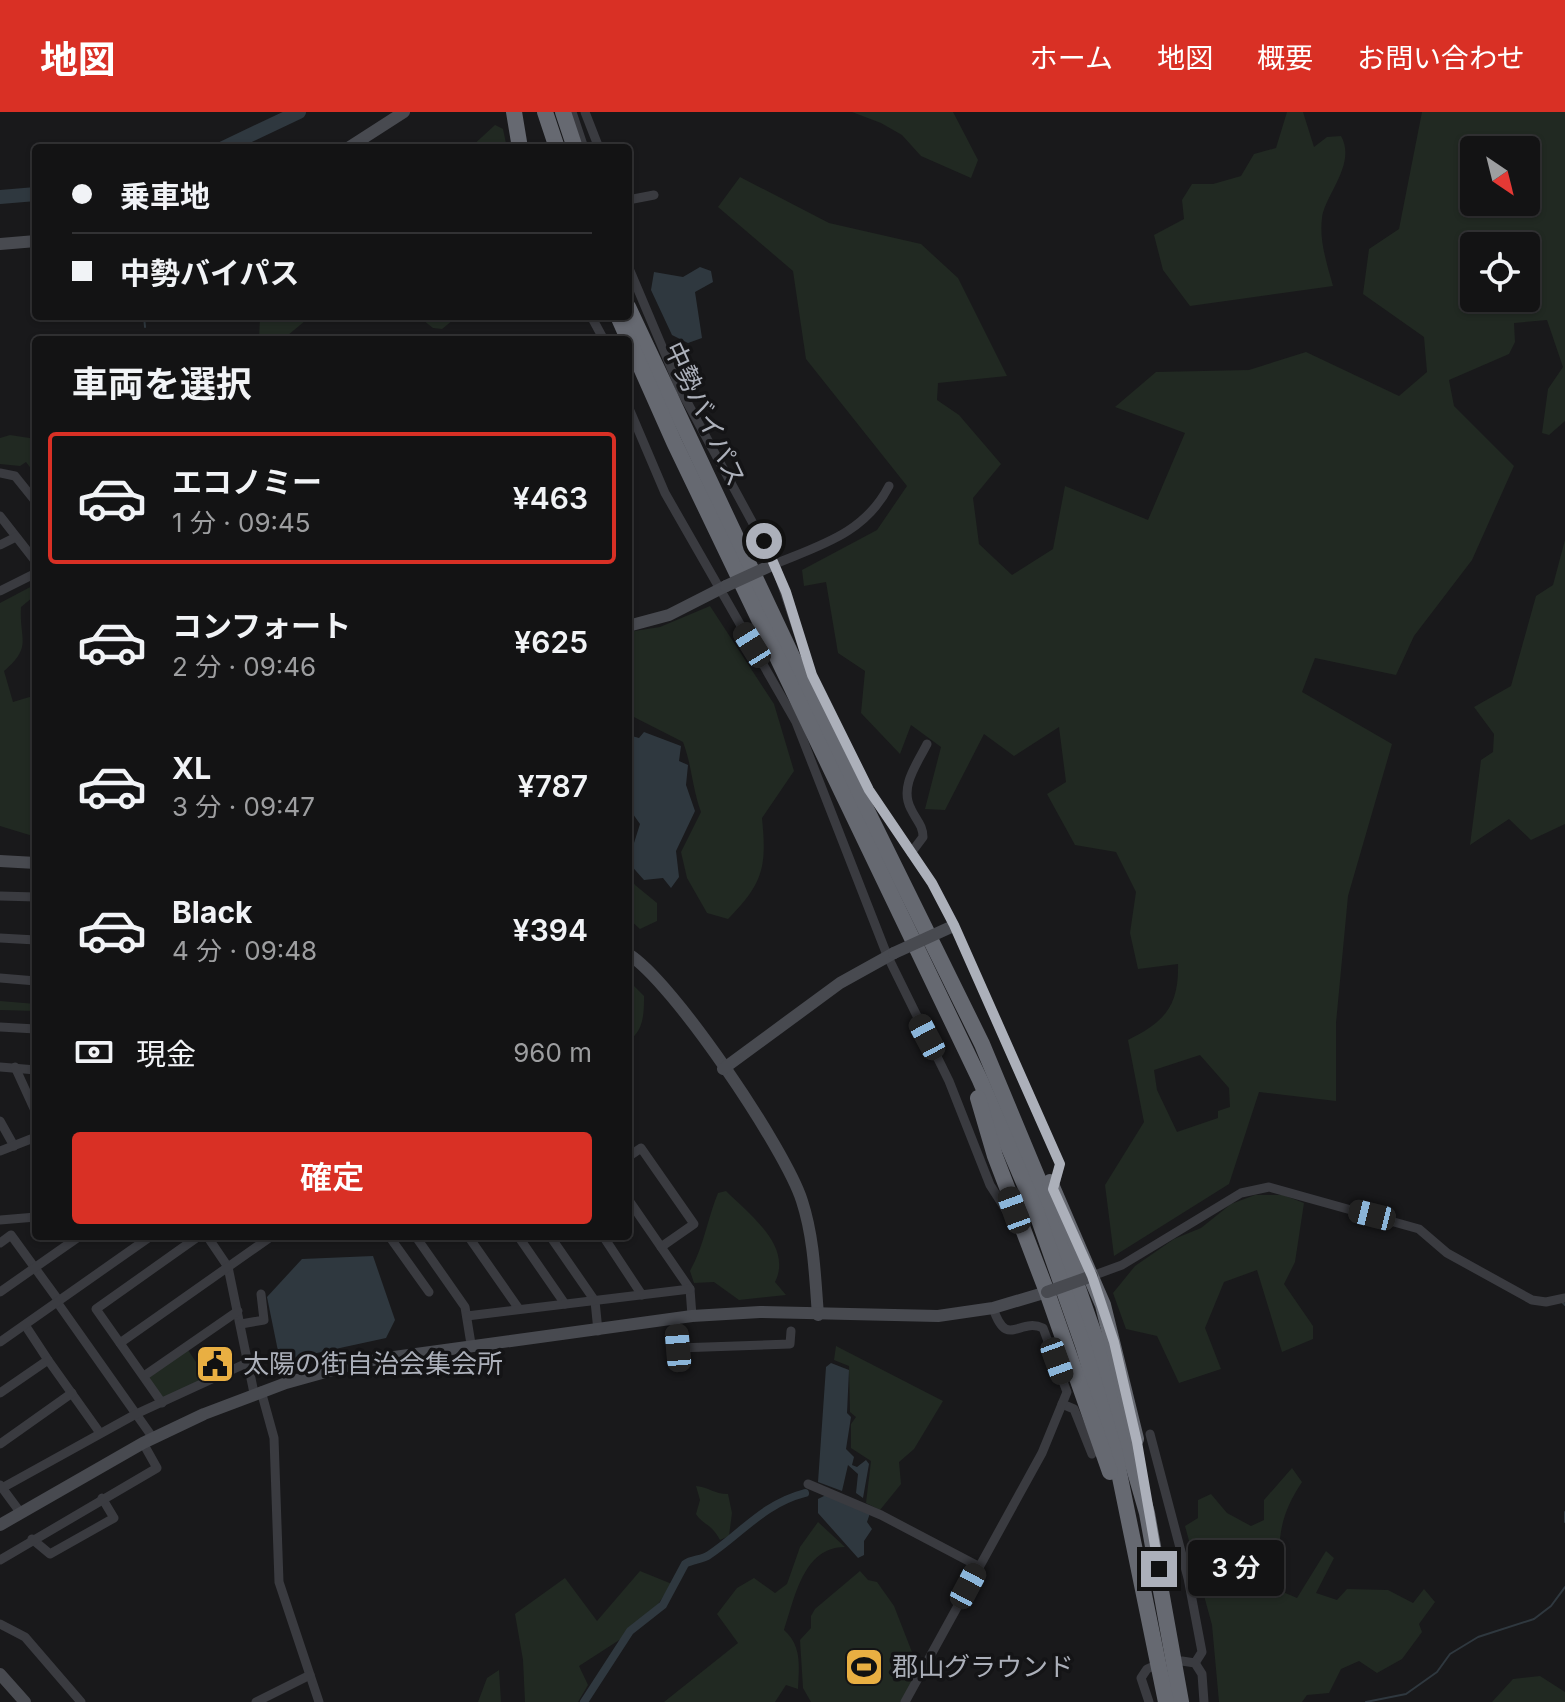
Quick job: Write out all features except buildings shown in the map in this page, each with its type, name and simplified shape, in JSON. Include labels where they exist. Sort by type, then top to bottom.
[{"type":"highway","points":[[514,112],[519,144]]},
{"type":"highway","points":[[545,112],[556,144]]},
{"type":"highway","points":[[563,112],[574,144]]},
{"type":"highway","points":[[632,306],[652,357]]},
{"type":"highway","name":"中勢バイパス","points":[[632,315],[814,703],[982,1044],[1049,1205],[1083,1297],[1147,1513],[1181,1702]]},
{"type":"highway","name":"中勢バイパス","points":[[632,348],[674,442],[964,1046],[1030,1197],[1065,1291],[1115,1453],[1166,1702]]},
{"type":"highway","points":[[632,365],[674,442]]},
{"type":"highway","points":[[982,1044],[1008,1089],[1092,1276],[1124,1380],[1147,1513]]},
{"type":"highway","points":[[964,1046],[995,1156],[1023,1236],[1047,1292],[1143,1581]]},
{"type":"street","points":[[354,144],[404,112]]},
{"type":"street","points":[[572,112],[583,144]]},
{"type":"street","points":[[585,112],[597,144]]},
{"type":"street","points":[[632,199],[654,195]]},
{"type":"street","points":[[0,244],[32,241]]},
{"type":"street","points":[[632,275],[680,389],[774,565],[812,675],[869,790],[911,853],[952,926],[1060,1164],[1053,1189]]},
{"type":"street","points":[[632,415],[665,493],[723,588],[796,722],[890,954],[949,1081],[1001,1207],[1023,1236]]},
{"type":"street","points":[[0,473],[15,476],[32,497]]},
{"type":"street","points":[[632,625],[669,615],[840,537],[860,525],[880,504],[889,486]]},
{"type":"street","points":[[1,519],[32,557]]},
{"type":"street","points":[[0,545],[16,537]]},
{"type":"street","points":[[0,591],[32,575]]},
{"type":"street","points":[[911,853],[923,837],[923,826],[908,804],[906,790],[927,744]]},
{"type":"street","points":[[0,861],[32,863]]},
{"type":"street","points":[[0,896],[32,897]]},
{"type":"street","points":[[723,1069],[840,983],[890,954],[952,926]]},
{"type":"street","points":[[0,938],[32,940]]},
{"type":"street","points":[[632,958],[668,990],[784,1160],[810,1226],[818,1315]]},
{"type":"street","points":[[0,978],[32,981]]},
{"type":"street","points":[[0,1027],[32,1029]]},
{"type":"street","points":[[0,1067],[32,1069]]},
{"type":"street","points":[[15,1067],[32,1104]]},
{"type":"street","points":[[0,1121],[14,1146]]},
{"type":"street","points":[[0,1151],[32,1139]]},
{"type":"street","points":[[632,1154],[641,1148],[694,1224],[661,1247]]},
{"type":"street","points":[[0,1525],[148,1440],[258,1392],[365,1361],[692,1316],[760,1312],[938,1316],[993,1308],[1122,1265],[1241,1193],[1269,1187],[1419,1229],[1447,1253],[1532,1300],[1546,1302],[1565,1298]]},
{"type":"street","points":[[632,1205],[690,1289],[692,1316]]},
{"type":"street","points":[[0,1220],[32,1217]]},
{"type":"street","points":[[0,1243],[11,1235],[35,1267],[136,1414],[157,1468],[0,1560]]},
{"type":"street","points":[[0,1292],[74,1240]]},
{"type":"street","points":[[0,1342],[145,1240]]},
{"type":"street","points":[[162,1403],[96,1309],[193,1240]]},
{"type":"street","points":[[210,1240],[228,1267],[249,1362],[274,1438],[279,1582],[319,1702]]},
{"type":"street","points":[[120,1343],[266,1240]]},
{"type":"street","points":[[392,1240],[429,1292]]},
{"type":"street","points":[[398,1248],[410,1240]]},
{"type":"street","points":[[419,1240],[465,1307],[471,1344]]},
{"type":"street","points":[[471,1240],[519,1309]]},
{"type":"street","points":[[521,1240],[565,1304]]},
{"type":"street","points":[[553,1240],[595,1301],[598,1331]]},
{"type":"street","points":[[606,1240],[642,1295]]},
{"type":"street","points":[[467,1316],[690,1289]]},
{"type":"street","points":[[241,1324],[264,1320],[261,1294]]},
{"type":"street","points":[[905,1702],[1042,1453],[1067,1392],[1047,1333],[1036,1325],[1015,1331],[1005,1329],[998,1324],[993,1308]]},
{"type":"street","points":[[144,1376],[238,1311]]},
{"type":"street","points":[[675,1318],[678,1348],[790,1344],[791,1331]]},
{"type":"street","points":[[25,1325],[100,1433]]},
{"type":"street","points":[[0,1393],[48,1360]]},
{"type":"street","points":[[20,1512],[1,1486],[136,1414],[249,1362]]},
{"type":"street","points":[[0,1444],[72,1393]]},
{"type":"street","points":[[1062,1404],[1074,1409],[1092,1454]]},
{"type":"street","points":[[1150,1434],[1195,1614],[1202,1652],[1195,1663]]},
{"type":"street","points":[[808,1484],[881,1515],[978,1566]]},
{"type":"street","points":[[32,1539],[50,1554],[114,1518],[102,1498]]},
{"type":"street","points":[[0,1624],[25,1637],[81,1702]]},
{"type":"street","points":[[1182,1661],[1195,1663],[1202,1674],[1204,1702]]},
{"type":"street","points":[[1149,1702],[1141,1678],[1147,1669],[1156,1665]]},
{"type":"street","points":[[0,1674],[25,1702]]},
{"type":"street","points":[[256,1702],[310,1675]]},
{"type":"shaded area","points":[[852,112],[953,112],[978,160],[971,178],[921,156],[902,135]]},
{"type":"shaded area","points":[[1287,112],[1303,112],[1314,147],[1327,137],[1341,136],[1345,147],[1343,168],[1324,209],[1321,227],[1333,286],[1190,306],[1163,270],[1154,235],[1184,219],[1182,200],[1192,184],[1213,184],[1241,176],[1254,154],[1276,148]]},
{"type":"shaded area","points":[[1422,112],[1565,112],[1565,421],[1549,435],[1542,433],[1548,389],[1563,367],[1547,320],[1514,323],[1515,342],[1509,354],[1449,380],[1454,406],[1514,466],[1472,560],[1414,636],[1396,675],[1315,658],[1302,692],[1392,744],[1348,896],[1336,1023],[1336,1101],[1259,1092],[1229,1184],[1114,1256],[1105,1185],[1144,1122],[1128,1040],[1151,1027],[1167,1011],[1176,991],[1178,964],[1138,969],[1130,933],[1136,892],[1116,852],[1075,845],[1047,794],[1066,782],[1059,727],[1014,756],[984,734],[945,810],[925,809],[941,747],[911,725],[900,754],[861,713],[865,671],[838,653],[826,582],[804,586],[802,570],[877,530],[907,486],[806,359],[793,271],[718,207],[740,177],[829,223],[921,244],[958,278],[1007,376],[938,383],[937,400],[959,415],[1001,464],[973,498],[979,544],[1012,575],[1053,549],[1065,486],[1148,520],[1185,433],[1115,407],[1156,372],[1249,370],[1306,352],[1399,396],[1427,372],[1424,337],[1363,294],[1369,249],[1399,229]],"holes":[[[1200,1055],[1229,1088],[1230,1107],[1218,1111],[1218,1118],[1177,1132],[1157,1090],[1154,1070]]]},
{"type":"shaded area","points":[[495,125],[503,129],[506,144],[474,144]]},
{"type":"shaded area","points":[[700,267],[711,271],[713,282],[695,292],[702,338],[688,343],[672,335],[651,290],[654,272],[683,277]]},
{"type":"shaded area","points":[[260,320],[306,320],[287,336],[259,336]]},
{"type":"shaded area","points":[[423,320],[453,320],[442,329],[433,328]]},
{"type":"shaded area","points":[[531,320],[578,321],[567,322]]},
{"type":"shaded area","points":[[10,435],[32,438],[32,470],[26,462],[20,466],[0,464],[0,438]]},
{"type":"shaded area","points":[[1565,540],[1565,824],[1531,840],[1509,819],[1470,845],[1481,760],[1493,752],[1494,734],[1474,707],[1511,686],[1536,596],[1553,585]]},
{"type":"shaded area","points":[[32,586],[32,598],[21,607],[22,648],[4,671],[13,702],[32,696],[32,836],[0,826],[0,603]]},
{"type":"shaded area","points":[[710,606],[774,704],[794,771],[762,818],[764,850],[760,874],[749,895],[728,919],[707,913],[687,878],[681,852],[701,812],[683,742],[632,716],[632,631],[660,627]]},
{"type":"shaded area","points":[[644,732],[681,746],[679,761],[688,765],[686,785],[695,811],[676,851],[679,877],[671,888],[663,878],[644,880],[632,866],[632,849],[640,824],[632,813],[632,736],[639,738]]},
{"type":"shaded area","points":[[632,880],[657,903],[657,921],[640,929],[632,922]]},
{"type":"shaded area","points":[[632,984],[644,996],[640,1027],[633,1037]]},
{"type":"shaded area","points":[[0,1001],[32,1004],[32,1011],[0,1010]]},
{"type":"shaded area","points":[[726,1191],[756,1220],[773,1243],[779,1269],[775,1282],[786,1295],[739,1300],[714,1282],[694,1283],[690,1271],[718,1193]]},
{"type":"shaded area","points":[[1255,1195],[1283,1195],[1304,1203],[1295,1262],[1284,1284],[1313,1326],[1313,1339],[1282,1352],[1257,1270],[1224,1282],[1205,1328],[1221,1369],[1179,1383],[1157,1336],[1126,1329],[1113,1293],[1135,1266],[1174,1239],[1201,1228],[1231,1204]]},
{"type":"shaded area","points":[[373,1256],[395,1320],[386,1338],[280,1361],[267,1297],[302,1259]]},
{"type":"shaded area","points":[[836,1346],[943,1401],[914,1449],[899,1462],[901,1484],[880,1510],[866,1503],[871,1461],[851,1448],[851,1424],[856,1417],[850,1412],[849,1366],[834,1360]]},
{"type":"shaded area","points":[[186,1347],[208,1380],[162,1402],[145,1376]]},
{"type":"shaded area","points":[[831,1363],[849,1370],[847,1413],[851,1417],[846,1449],[854,1457],[852,1465],[857,1467],[866,1460],[869,1464],[863,1498],[856,1493],[858,1474],[848,1465],[842,1491],[818,1482],[826,1367]]},
{"type":"shaded area","points":[[1292,1468],[1302,1482],[1287,1509],[1280,1535],[1283,1592],[1297,1598],[1326,1551],[1334,1558],[1316,1593],[1337,1600],[1347,1589],[1388,1590],[1413,1603],[1424,1589],[1435,1602],[1419,1624],[1422,1632],[1402,1659],[1377,1673],[1359,1661],[1341,1669],[1329,1693],[1307,1695],[1302,1702],[1219,1702],[1212,1625],[1185,1526],[1198,1518],[1198,1500],[1211,1494],[1227,1513],[1251,1526],[1264,1520],[1264,1500]]},
{"type":"shaded area","points":[[696,1486],[728,1494],[732,1513],[729,1536],[720,1540],[696,1514],[700,1500]]},
{"type":"shaded area","points":[[826,1495],[870,1513],[867,1522],[872,1529],[864,1541],[864,1555],[858,1558],[818,1513],[818,1499]]},
{"type":"shaded area","points":[[818,1522],[845,1547],[819,1555],[803,1576],[792,1604],[784,1630],[797,1649],[798,1689],[786,1685],[775,1702],[664,1702],[738,1643],[717,1614],[737,1588],[754,1578],[775,1593],[787,1584],[800,1547]]},
{"type":"shaded area","points":[[640,1571],[672,1584],[644,1624],[579,1666],[588,1685],[578,1702],[525,1702],[523,1660],[515,1614],[565,1578],[597,1621]]},
{"type":"shaded area","points":[[860,1571],[868,1580],[877,1582],[894,1606],[919,1670],[901,1702],[811,1702],[803,1688],[800,1640],[811,1628],[811,1616],[815,1609]]},
{"type":"shaded area","points":[[499,1670],[501,1702],[478,1702],[487,1678]]},
{"type":"shaded area","points":[[1540,1676],[1565,1692],[1565,1702],[1492,1702],[1513,1679]]},
{"type":"waterway","points":[[231,144],[299,112]]},
{"type":"waterway","points":[[0,197],[32,194]]},
{"type":"waterway","points":[[144,320],[145,327]]},
{"type":"waterway","points":[[584,1702],[630,1631],[663,1605],[685,1564],[709,1555],[777,1504],[805,1493]]},
{"type":"waterway","points":[[1565,1512],[1565,1522]]},
{"type":"waterway","points":[[1366,1702],[1406,1694],[1437,1672],[1450,1654],[1478,1637],[1534,1619],[1551,1606],[1565,1587]]},
{"type":"place","name":"太陽の街自治会集会所","points":[[215,1364]]},
{"type":"place","name":"郡山グラウンド","points":[[864,1667]]},
{"type":"route","points":[[764,541],[786,592],[812,675],[869,790],[932,883],[954,925],[1060,1164],[1053,1189],[1092,1276],[1114,1342],[1137,1442],[1159,1569]]}]
